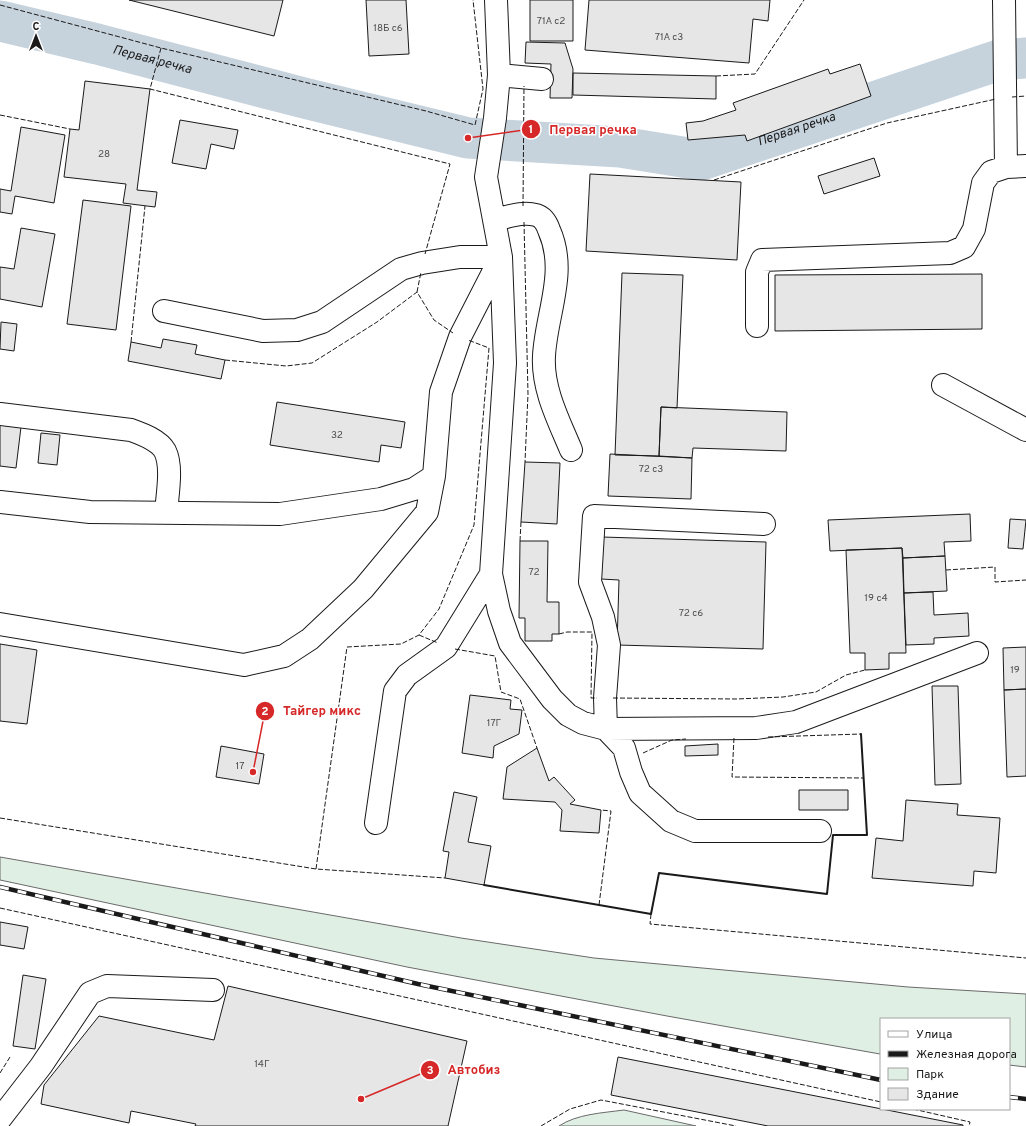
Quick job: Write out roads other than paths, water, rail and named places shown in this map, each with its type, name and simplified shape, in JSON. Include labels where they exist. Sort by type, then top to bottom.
[{"type":"lane","points":[[496,0],[499,75],[495,118],[486,177],[501,257],[505,363],[491,574],[499,611],[510,643],[552,699],[568,715],[583,722],[606,729],[756,728],[796,722],[978,653]]},
{"type":"lane","points":[[756,326],[757,272],[762,260],[950,253],[964,247],[974,229],[983,183],[991,172],[1016,167],[1004,0]]},
{"type":"lane","points":[[499,75],[542,79]]},
{"type":"lane","points":[[494,220],[523,213],[538,215],[546,222],[555,243],[558,267],[544,357],[547,385],[571,450]]},
{"type":"lane","points":[[164,311],[264,331],[297,330],[322,322],[401,269],[422,263],[460,257],[501,257]]},
{"type":"lane","points":[[0,624],[244,665],[284,656],[310,639],[363,589],[427,512],[434,476],[441,392],[460,337],[501,257]]},
{"type":"lane","points":[[944,385],[1026,430]]},
{"type":"lane","points":[[0,414],[131,430],[150,437],[165,451],[169,471],[166,513]]},
{"type":"lane","points":[[0,502],[90,512],[280,514],[381,499],[414,489],[434,476]]},
{"type":"lane","points":[[764,524],[594,516],[590,582],[603,617],[609,646],[605,698],[606,729],[624,748],[631,772],[640,793],[670,821],[695,831],[820,831]]},
{"type":"lane","points":[[376,823],[395,691],[407,675],[446,647],[491,574]]},
{"type":"lane","points":[[0,1119],[41,1066],[90,993],[107,986],[213,990]]},
{"type":"waterway","name":"Первая речка","points":[[0,21],[97,44],[304,98],[468,138],[620,147],[701,160],[999,60],[1026,58]]},
{"type":"railway","points":[[0,887],[418,984],[880,1080]]},
{"type":"railway","points":[[1010,1097],[1026,1099]]},
{"type":"place","name":"Первая речка","points":[[468,138]]},
{"type":"place","name":"Тайгер микс","points":[[253,772]]},
{"type":"place","name":"Автобиз","points":[[361,1099]]}]
